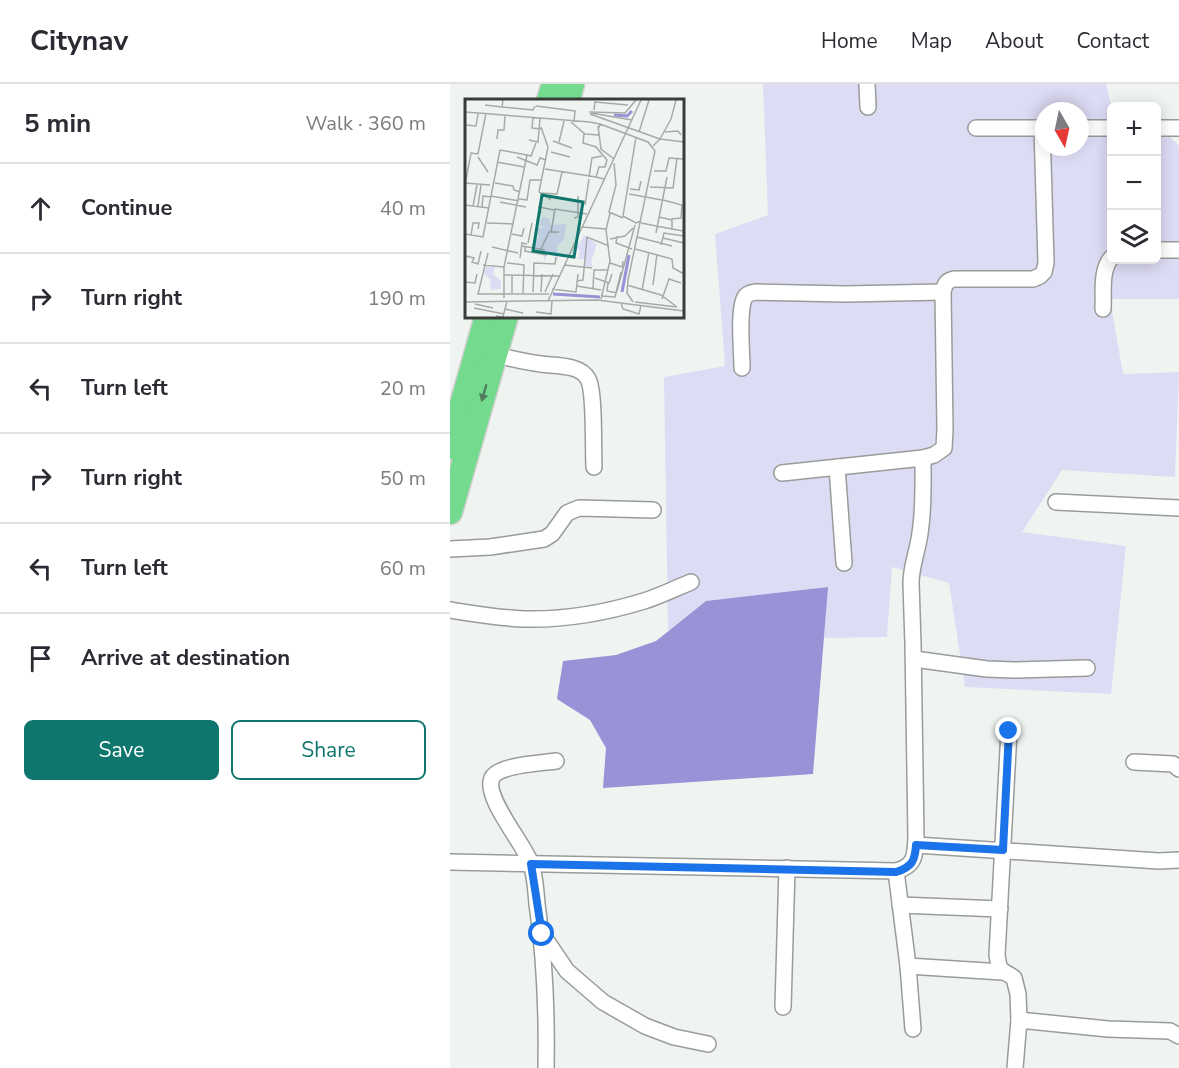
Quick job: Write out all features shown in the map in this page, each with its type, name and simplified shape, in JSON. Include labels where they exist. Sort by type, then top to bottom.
[{"type":"highway","points":[[549,99],[554,84]]},
{"type":"highway","points":[[567,99],[572,84]]},
{"type":"highway","points":[[450,447],[486,318]]},
{"type":"highway","points":[[450,512],[505,318]]},
{"type":"street","points":[[867,84],[868,107]]},
{"type":"street","points":[[976,128],[1035,128]]},
{"type":"street","points":[[1089,128],[1107,128]]},
{"type":"street","points":[[1161,128],[1179,128]]},
{"type":"street","points":[[782,473],[923,458],[934,455],[944,448],[943,292],[945,284],[954,279],[1033,279],[1044,272],[1046,226],[1044,156]]},
{"type":"street","points":[[1161,250],[1179,250]]},
{"type":"street","points":[[1103,309],[1107,262]]},
{"type":"street","points":[[742,368],[741,319],[744,299],[748,294],[756,292],[846,294],[943,292]]},
{"type":"street","points":[[495,355],[567,367],[583,373],[588,378],[594,467]]},
{"type":"street","points":[[450,862],[896,872],[912,864],[916,845],[911,574],[920,537],[923,458]]},
{"type":"street","points":[[837,467],[844,563]]},
{"type":"street","points":[[1056,502],[1179,507]]},
{"type":"street","points":[[450,549],[490,547],[544,539],[552,534],[567,513],[579,508],[653,510]]},
{"type":"street","points":[[450,610],[525,619],[578,616],[603,612],[645,600],[692,582]]},
{"type":"street","points":[[914,659],[987,669],[1087,668]]},
{"type":"street","points":[[1002,972],[997,955],[1009,731]]},
{"type":"street","points":[[546,1068],[547,1010],[542,934],[531,864],[498,806],[491,785],[492,778],[498,772],[556,761]]},
{"type":"street","points":[[1134,762],[1173,764],[1179,769]]},
{"type":"street","points":[[916,845],[1159,861],[1179,860]]},
{"type":"street","points":[[783,1007],[787,868]]},
{"type":"street","points":[[896,872],[908,966],[913,1029]]},
{"type":"street","points":[[900,905],[1000,909]]},
{"type":"street","points":[[542,934],[567,971],[603,1002],[645,1026],[674,1037],[708,1044]]},
{"type":"street","points":[[908,966],[1002,972],[1014,978],[1018,994],[1019,1020],[1015,1068]]},
{"type":"street","points":[[1019,1020],[1108,1029],[1170,1031],[1179,1036]]},
{"type":"shaded area","points":[[763,84],[1106,84],[1110,102],[1107,102],[1107,264],[1161,264],[1161,127],[1179,146],[1179,299],[1110,299],[1123,374],[1179,372],[1175,477],[1062,470],[1022,532],[1126,546],[1111,694],[965,687],[949,583],[892,567],[887,637],[824,638],[827,587],[706,601],[668,631],[664,377],[725,366],[715,234],[768,215]]},
{"type":"shaded area","points":[[828,587],[813,774],[603,788],[606,748],[590,720],[557,699],[563,661],[616,655],[656,641],[706,601]]},
{"type":"route","points":[[542,934],[531,864],[896,872],[912,864],[916,845],[1003,850],[1009,731]]}]
